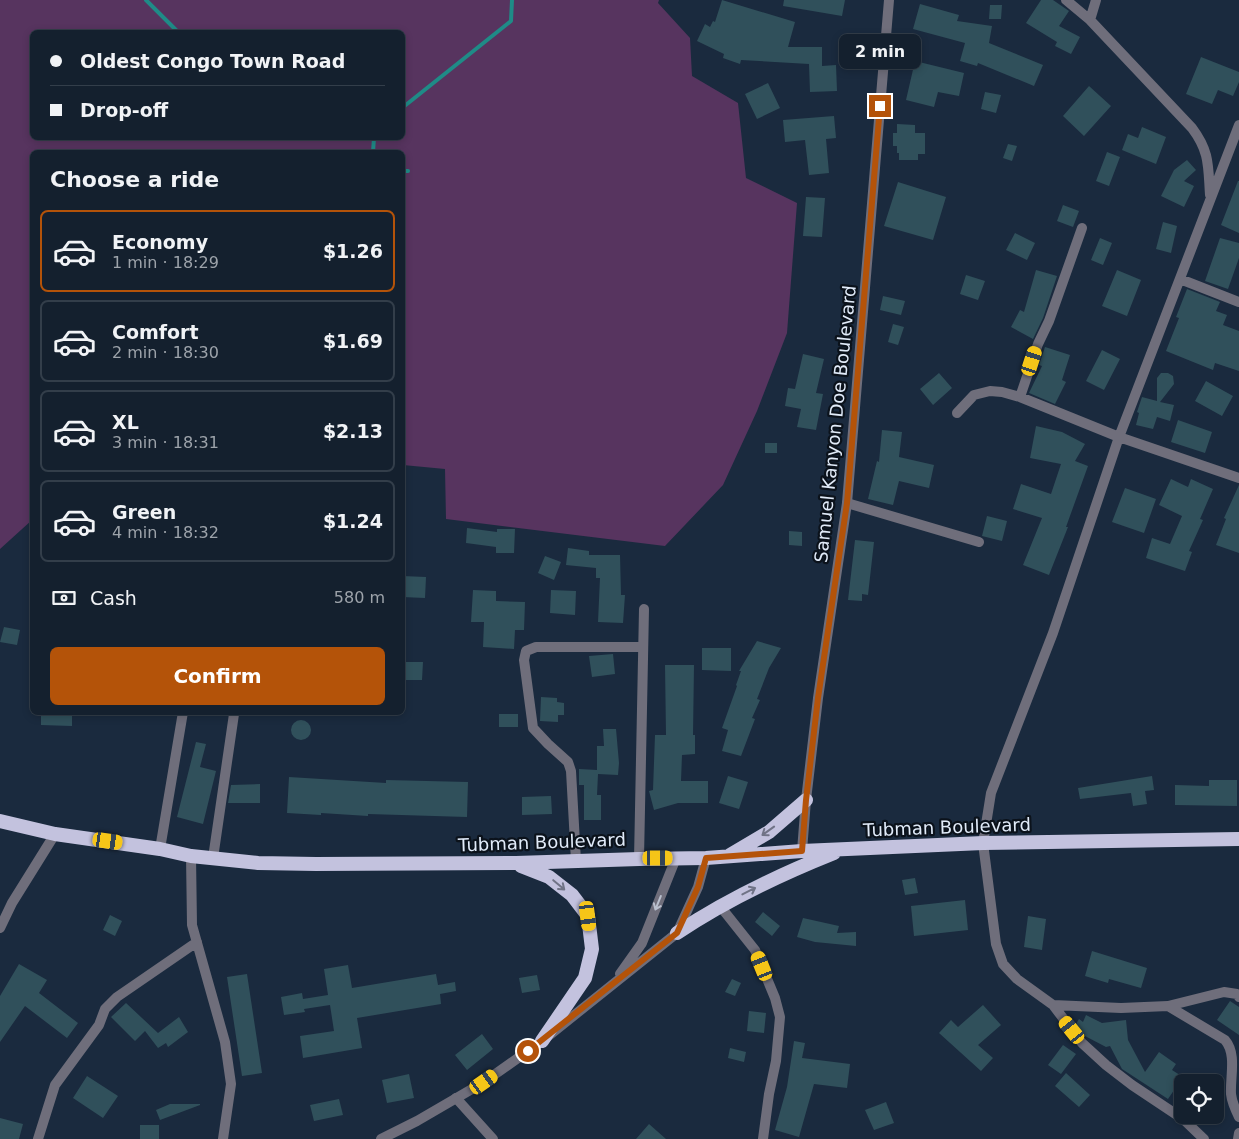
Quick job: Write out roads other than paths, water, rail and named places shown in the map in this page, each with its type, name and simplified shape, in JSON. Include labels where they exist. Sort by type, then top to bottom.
[{"type":"highway","points":[[726,857],[769,832],[806,800]]},
{"type":"highway","name":"Tubman Boulevard","points":[[0,821],[56,834],[160,849],[192,856],[258,863],[316,864],[516,863],[639,858],[706,858],[802,851],[983,843],[1239,839]]},
{"type":"highway","points":[[677,933],[720,906],[770,880],[843,850]]},
{"type":"highway","points":[[516,863],[550,877],[572,895],[588,916],[592,949],[585,978],[542,1041]]},
{"type":"street","name":"Samuel Kanyon Doe Boulevard","points":[[802,851],[818,698],[847,503],[889,0]]},
{"type":"street","points":[[1066,0],[1090,20],[1202,141],[1208,158],[1210,198]]},
{"type":"street","points":[[1090,20],[1096,0]]},
{"type":"street","points":[[1204,1139],[1183,1119],[1106,1065],[1082,1043],[1053,1006],[1017,979],[1003,964],[996,944],[983,843],[991,793],[1053,633],[1119,437],[1239,127]]},
{"type":"street","points":[[1020,397],[1082,228]]},
{"type":"street","points":[[1180,279],[1239,302]]},
{"type":"street","points":[[957,413],[974,395],[990,391],[1002,392],[1020,397],[1119,437],[1239,478]]},
{"type":"street","points":[[847,503],[979,542]]},
{"type":"street","points":[[639,858],[644,609]]},
{"type":"street","points":[[576,861],[571,771],[568,762],[533,728],[524,660],[526,651],[536,647],[643,647]]},
{"type":"street","points":[[160,849],[182,715]]},
{"type":"street","points":[[213,858],[234,715]]},
{"type":"street","points":[[0,928],[12,902],[56,834]]},
{"type":"street","points":[[192,856],[192,925],[225,1042],[231,1084],[223,1139]]},
{"type":"street","points":[[612,985],[642,943],[676,858]]},
{"type":"street","points":[[381,1139],[417,1122],[484,1082],[542,1041],[677,933],[698,887],[706,858]]},
{"type":"street","points":[[720,906],[755,950],[775,998],[780,1018],[776,1061],[763,1139]]},
{"type":"street","points":[[38,1139],[55,1085],[99,1025],[105,1009],[117,997],[197,942]]},
{"type":"street","points":[[1053,1006],[1121,1008],[1168,1006],[1224,992],[1237,994],[1239,997]]},
{"type":"street","points":[[1168,1006],[1225,1040],[1229,1045],[1231,1054],[1231,1095],[1233,1106],[1239,1117]]},
{"type":"street","points":[[456,1098],[493,1139]]},
{"type":"street","points":[[1238,1139],[1239,1132]]},
{"type":"waterway","points":[[146,0],[176,30]]},
{"type":"waterway","points":[[405,106],[511,21],[512,0]]},
{"type":"waterway","points":[[373,150],[374,140]]}]
